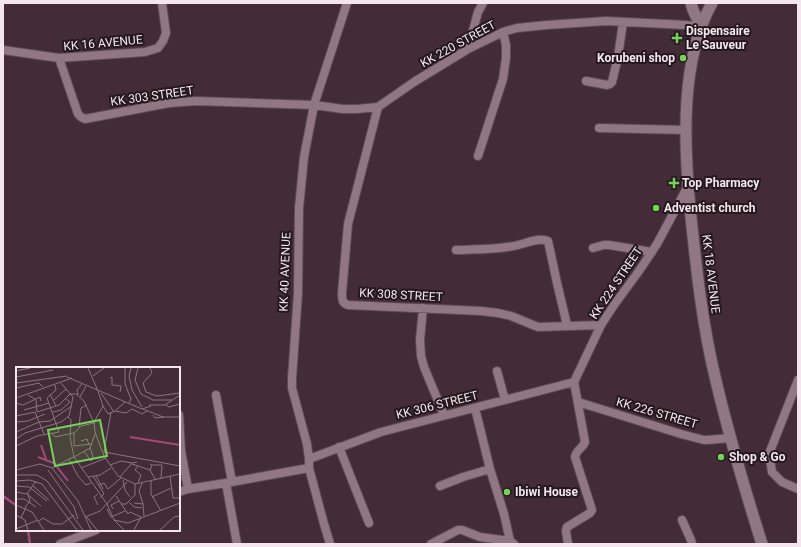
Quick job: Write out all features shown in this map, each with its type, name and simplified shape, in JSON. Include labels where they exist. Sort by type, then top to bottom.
[{"type":"main road","points":[[691,3],[692,10],[701,27]]},
{"type":"main road","name":"KK 18 AVENUE","points":[[712,3],[701,27],[690,74],[686,130],[688,186],[700,297],[716,380],[730,438],[762,544]]},
{"type":"street","name":"KK 16 AVENUE","points":[[3,50],[59,58],[144,52],[158,48],[166,33],[162,3]]},
{"type":"street","name":"KK 40 AVENUE","points":[[330,544],[309,468],[307,444],[292,388],[292,378],[298,294],[300,201],[304,157],[314,105],[347,3]]},
{"type":"street","points":[[468,49],[478,12],[483,3]]},
{"type":"street","name":"KK 220 STREET","points":[[378,107],[414,82],[468,49],[503,32],[517,28],[606,21],[701,27]]},
{"type":"street","points":[[586,81],[608,86],[612,82],[618,57],[623,22]]},
{"type":"street","points":[[478,156],[503,79],[506,45],[503,32]]},
{"type":"street","name":"KK 303 STREET","points":[[59,58],[78,114],[85,119],[169,104],[196,101],[314,105]]},
{"type":"street","points":[[314,105],[343,109],[378,107]]},
{"type":"street","name":"KK 308 STREET","points":[[378,107],[348,224],[342,293],[342,301],[345,304],[481,310],[511,316],[538,327],[601,325]]},
{"type":"street","points":[[599,128],[686,130]]},
{"type":"street","name":"KK 224 STREET","points":[[574,382],[601,325],[652,252],[688,186]]},
{"type":"street","points":[[456,250],[504,248],[543,239],[548,241],[556,283],[567,325]]},
{"type":"street","points":[[593,248],[609,245],[652,252]]},
{"type":"street","points":[[423,308],[420,340],[421,356],[424,367],[444,415]]},
{"type":"street","points":[[498,371],[506,400]]},
{"type":"street","points":[[798,380],[769,454],[772,472],[782,482],[798,489]]},
{"type":"street","points":[[568,544],[567,527],[590,513],[592,510],[575,457],[585,442],[574,382]]},
{"type":"street","name":"KK 306 STREET","points":[[309,459],[381,432],[574,382]]},
{"type":"street","points":[[216,395],[237,544]]},
{"type":"street","name":"KK 226 STREET","points":[[578,402],[704,440],[730,438]]},
{"type":"street","points":[[431,544],[452,533],[462,530],[480,536],[512,542],[490,469],[475,408]]},
{"type":"street","points":[[180,434],[181,451],[188,489]]},
{"type":"street","points":[[339,447],[370,523]]},
{"type":"street","points":[[180,492],[309,468]]},
{"type":"street","points":[[440,486],[490,469]]},
{"type":"street","points":[[682,520],[692,544]]},
{"type":"street","points":[[60,544],[93,531]]},
{"type":"waterway","points":[[3,496],[16,505]]},
{"type":"waterway","points":[[28,531],[30,544]]},
{"type":"place","name":"Dispensaire Le Sauveur","points":[[677,38]]},
{"type":"place","name":"Korubeni shop","points":[[683,58]]},
{"type":"place","name":"Top Pharmacy","points":[[674,183]]},
{"type":"place","name":"Adventist church","points":[[656,208]]},
{"type":"place","name":"Shop & Go","points":[[721,457]]},
{"type":"place","name":"Ibiwi House","points":[[507,492]]}]
